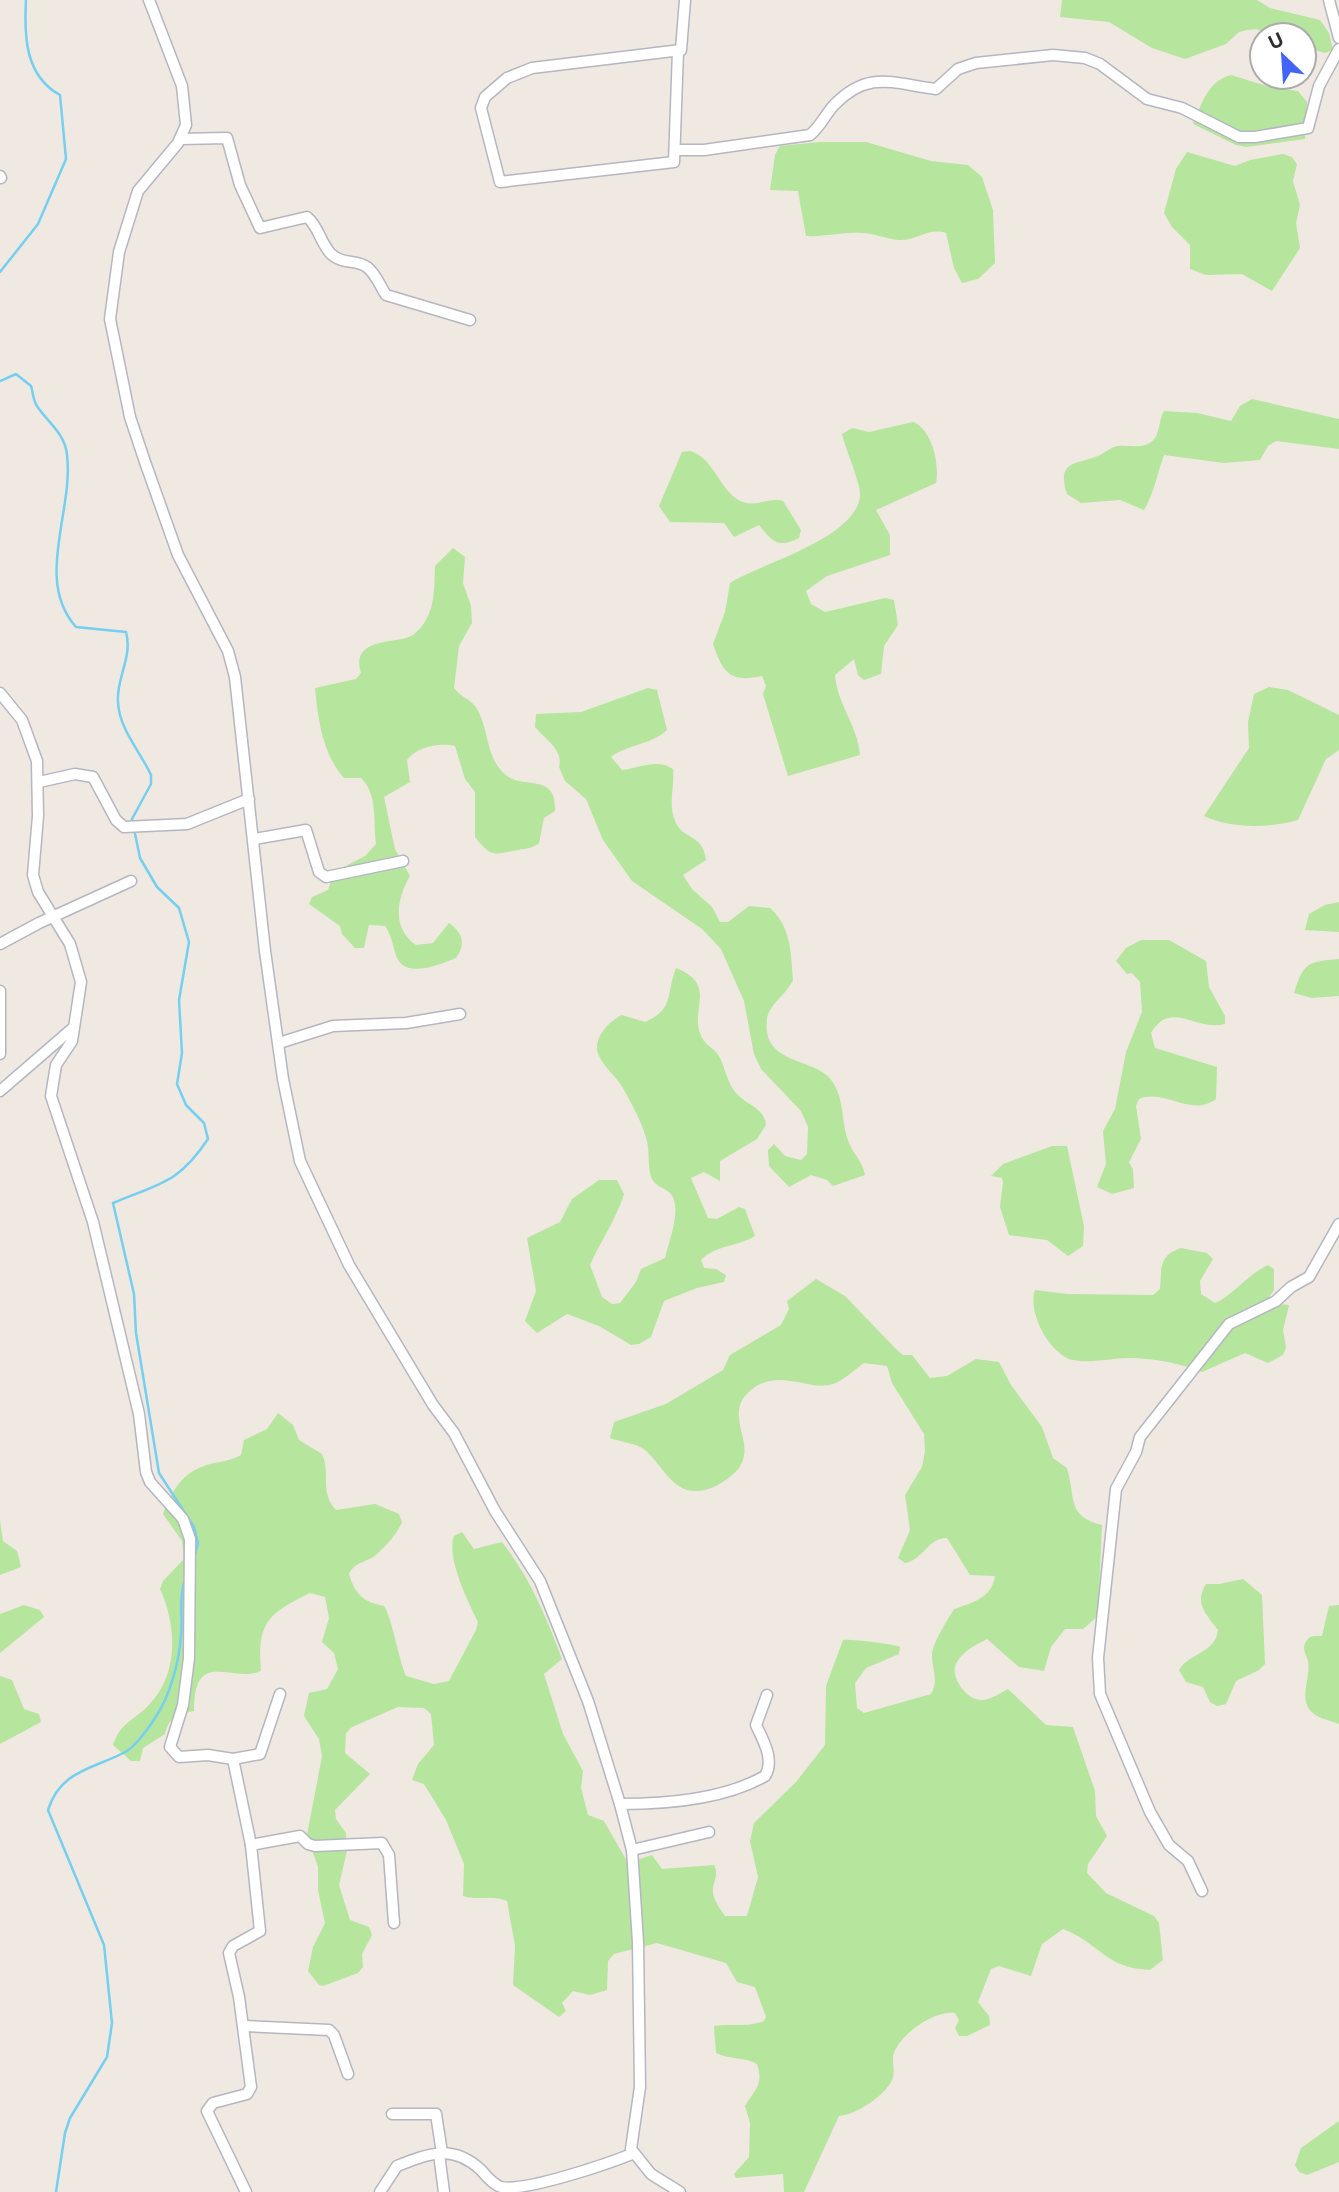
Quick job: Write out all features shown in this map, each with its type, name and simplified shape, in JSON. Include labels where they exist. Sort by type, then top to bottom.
[{"type":"street","points":[[149,0],[182,86],[186,125],[180,139],[138,191],[118,253],[110,319],[131,417],[178,555],[228,651],[235,677],[265,951],[300,1161],[317,1200],[380,1319],[433,1405],[454,1433],[495,1511],[536,1573],[587,1701],[620,1804],[632,1850],[638,1942],[640,2087],[632,2154]]},
{"type":"street","points":[[678,51],[674,162],[500,182],[481,103],[508,78],[531,68],[678,51],[684,46],[685,0]]},
{"type":"street","points":[[1329,0],[1339,38]]},
{"type":"street","points":[[676,150],[704,150],[810,135],[834,105],[866,83],[899,81],[936,89],[965,66],[1054,55],[1085,58],[1100,64],[1147,99],[1182,108],[1239,137],[1255,137],[1308,128],[1319,86],[1339,49]]},
{"type":"street","points":[[180,139],[227,138],[240,185],[260,229],[307,217],[315,224],[320,240],[332,255],[342,262],[370,268],[386,295],[470,320]]},
{"type":"street","points":[[0,693],[22,720],[32,742],[39,782],[33,875],[38,892],[69,944],[81,982],[72,1041],[58,1059],[52,1075],[51,1096],[93,1222],[139,1414],[146,1472],[150,1482],[183,1518],[190,1539],[189,1658],[183,1706],[170,1747],[179,1757],[208,1755],[233,1759],[260,1754],[280,1694]]},
{"type":"street","points":[[39,782],[75,774],[93,777],[116,820],[124,827],[187,824],[249,799]]},
{"type":"street","points":[[254,839],[306,830],[310,835],[319,872],[326,877],[403,861]]},
{"type":"street","points":[[0,944],[40,922],[54,919],[131,881]]},
{"type":"street","points":[[0,991],[0,1054]]},
{"type":"street","points":[[279,1043],[300,1034],[333,1027],[406,1023],[460,1014]]},
{"type":"street","points":[[0,1091],[73,1028]]},
{"type":"street","points":[[1202,1891],[1188,1861],[1169,1845],[1150,1812],[1100,1694],[1098,1658],[1116,1489],[1136,1452],[1140,1437],[1229,1324],[1276,1301],[1291,1287],[1309,1277],[1339,1224]]},
{"type":"street","points":[[620,1804],[672,1801],[729,1790],[765,1776],[769,1768],[767,1751],[756,1725],[767,1695]]},
{"type":"street","points":[[233,1759],[251,1845],[260,1931],[233,1946],[229,1953],[244,2026],[250,2090],[247,2094],[213,2103],[207,2111],[243,2191]]},
{"type":"street","points":[[632,1850],[709,1832]]},
{"type":"street","points":[[251,1845],[300,1836],[308,1844],[315,1846],[382,1843],[389,1855],[394,1923]]},
{"type":"street","points":[[244,2026],[329,2030],[334,2035],[348,2074]]},
{"type":"street","points":[[392,2114],[436,2114],[444,2192]]},
{"type":"street","points":[[380,2192],[397,2165],[440,2153],[455,2152],[466,2157],[497,2185],[508,2188],[550,2180],[632,2154]]},
{"type":"street","points":[[632,2154],[651,2174],[680,2192]]},
{"type":"green space","points":[[1062,0],[1257,0],[1270,8],[1320,20],[1329,33],[1333,50],[1325,53],[1318,51],[1318,21],[1248,21],[1248,30],[1239,32],[1226,44],[1185,59],[1152,48],[1109,22],[1060,17]]},
{"type":"green space","points":[[1231,75],[1248,80],[1248,91],[1298,91],[1307,102],[1305,139],[1246,147],[1236,145],[1193,124],[1211,88]]},
{"type":"green space","points":[[820,142],[866,142],[931,161],[968,165],[982,177],[993,210],[995,263],[978,279],[962,283],[954,268],[946,233],[934,232],[899,240],[861,233],[806,236],[798,191],[770,190],[775,155],[780,146]]},
{"type":"green space","points":[[1187,152],[1235,166],[1250,160],[1283,154],[1292,157],[1297,164],[1293,181],[1300,205],[1296,223],[1300,248],[1272,291],[1242,274],[1206,275],[1190,269],[1190,245],[1172,227],[1164,213],[1176,169]]},
{"type":"green space","points":[[1252,399],[1339,419],[1339,449],[1276,441],[1268,446],[1260,460],[1224,463],[1164,455],[1144,510],[1120,500],[1081,503],[1067,494],[1064,483],[1066,469],[1115,447],[1143,446],[1152,442],[1157,435],[1164,411],[1197,413],[1231,421],[1240,406]]},
{"type":"green space","points":[[913,422],[920,426],[930,440],[937,467],[936,483],[876,510],[890,535],[890,555],[827,576],[806,591],[811,604],[825,612],[885,598],[894,600],[898,625],[884,646],[881,674],[864,680],[858,675],[854,659],[835,675],[839,696],[856,734],[860,755],[788,776],[763,694],[766,686],[762,676],[742,678],[729,674],[720,662],[713,644],[725,612],[730,583],[825,537],[854,512],[860,492],[842,434],[852,428],[869,432]]},
{"type":"green space","points":[[690,451],[705,460],[727,490],[740,501],[783,501],[801,530],[799,538],[786,543],[776,542],[759,525],[734,537],[724,523],[670,522],[659,506],[682,452]]},
{"type":"green space","points":[[453,548],[465,557],[463,583],[471,606],[472,623],[459,646],[454,688],[475,706],[499,768],[513,779],[545,786],[551,791],[555,811],[544,818],[539,843],[536,845],[504,853],[490,852],[475,837],[475,792],[465,779],[455,746],[428,747],[407,760],[410,782],[384,797],[395,849],[410,876],[400,903],[400,921],[408,938],[416,945],[433,943],[449,923],[462,939],[456,958],[416,969],[408,968],[397,958],[385,926],[369,925],[364,948],[355,948],[342,934],[340,926],[309,904],[312,897],[328,890],[334,872],[365,856],[376,844],[370,792],[361,778],[344,778],[331,758],[320,724],[315,688],[356,679],[361,673],[359,661],[362,653],[369,647],[407,638],[421,628],[430,612],[435,566]]},
{"type":"green space","points":[[1269,687],[1288,690],[1339,715],[1339,750],[1326,759],[1298,820],[1251,826],[1226,823],[1204,816],[1249,748],[1248,722],[1254,694]]},
{"type":"green space","points":[[648,688],[657,690],[667,730],[654,739],[611,757],[622,770],[655,764],[673,769],[673,816],[679,828],[701,846],[706,860],[683,875],[692,889],[712,907],[720,922],[728,922],[749,906],[770,908],[782,923],[789,941],[793,980],[768,1014],[767,1034],[772,1045],[781,1053],[824,1073],[832,1081],[839,1097],[845,1131],[865,1175],[833,1186],[827,1180],[811,1175],[789,1187],[769,1166],[768,1150],[774,1144],[785,1156],[801,1160],[807,1154],[808,1127],[801,1111],[761,1069],[754,1054],[744,1001],[721,949],[702,929],[632,881],[603,840],[586,799],[565,781],[559,767],[559,755],[553,745],[535,727],[536,714],[581,712]]},
{"type":"green space","points":[[1339,902],[1339,932],[1305,930],[1309,914],[1325,905]]},
{"type":"green space","points":[[1141,940],[1169,940],[1206,961],[1209,987],[1225,1016],[1225,1024],[1204,1024],[1176,1017],[1167,1018],[1151,1033],[1155,1048],[1217,1067],[1216,1099],[1197,1105],[1159,1097],[1139,1099],[1136,1106],[1141,1139],[1129,1162],[1133,1169],[1134,1188],[1112,1194],[1097,1187],[1106,1164],[1103,1131],[1115,1109],[1126,1052],[1142,1012],[1140,982],[1132,973],[1127,974],[1116,961],[1126,948]]},
{"type":"green space","points":[[1339,959],[1339,996],[1312,998],[1294,993],[1308,965]]},
{"type":"green space","points":[[676,968],[697,983],[700,991],[699,1030],[704,1041],[716,1052],[734,1090],[759,1111],[766,1125],[757,1139],[720,1161],[720,1181],[704,1172],[691,1178],[708,1218],[717,1219],[739,1207],[745,1209],[755,1236],[713,1251],[701,1260],[704,1268],[716,1269],[726,1275],[724,1282],[697,1288],[664,1301],[651,1337],[639,1344],[631,1345],[599,1326],[567,1314],[537,1333],[525,1321],[536,1291],[527,1238],[560,1222],[572,1199],[599,1180],[617,1180],[624,1194],[590,1265],[602,1297],[612,1304],[620,1303],[636,1282],[641,1269],[665,1258],[674,1221],[674,1200],[670,1193],[652,1179],[648,1146],[642,1127],[623,1088],[603,1063],[597,1047],[602,1032],[618,1017],[622,1015],[645,1022],[661,1012],[668,1000]]},
{"type":"green space","points":[[1052,1146],[1067,1146],[1084,1226],[1083,1246],[1068,1256],[1047,1240],[1009,1235],[1000,1207],[1002,1178],[991,1176],[1003,1164]]},
{"type":"green space","points":[[1181,1248],[1207,1253],[1213,1259],[1200,1281],[1201,1294],[1215,1303],[1261,1269],[1268,1265],[1274,1269],[1274,1290],[1269,1297],[1277,1304],[1289,1305],[1283,1330],[1286,1347],[1283,1355],[1268,1363],[1245,1353],[1202,1372],[1159,1360],[1073,1360],[1056,1350],[1042,1331],[1034,1310],[1035,1290],[1067,1294],[1153,1295],[1160,1289],[1161,1269],[1165,1259]]},
{"type":"green space","points":[[816,1279],[845,1296],[896,1349],[903,1355],[912,1355],[930,1378],[947,1376],[976,1359],[999,1362],[1011,1385],[1042,1427],[1053,1458],[1067,1468],[1077,1511],[1083,1517],[1102,1525],[1098,1616],[1083,1629],[1065,1629],[1051,1647],[1044,1671],[1019,1667],[987,1639],[963,1654],[955,1667],[955,1674],[961,1687],[971,1697],[983,1700],[1008,1689],[1046,1725],[1073,1727],[1095,1791],[1096,1816],[1107,1836],[1088,1864],[1087,1873],[1106,1893],[1154,1916],[1159,1923],[1163,1960],[1150,1970],[1122,1965],[1063,1929],[1042,1944],[1031,1976],[999,1966],[991,1969],[978,2002],[989,2016],[990,2025],[967,2036],[959,2036],[955,2028],[959,2020],[955,2013],[947,2013],[929,2019],[911,2031],[894,2053],[893,2077],[888,2086],[869,2104],[839,2116],[804,2192],[784,2192],[783,2174],[736,2178],[734,2174],[749,2157],[750,2123],[745,2106],[759,2082],[759,2071],[757,2064],[716,2053],[714,2026],[764,2021],[766,2017],[755,1987],[737,1982],[726,1963],[657,1943],[614,1954],[608,1961],[607,1990],[590,1995],[573,1991],[562,2003],[566,2011],[559,2017],[513,1985],[515,1946],[507,1901],[463,1896],[464,1864],[446,1820],[424,1784],[412,1780],[418,1764],[434,1745],[431,1714],[424,1708],[398,1707],[352,1727],[346,1733],[345,1753],[370,1774],[335,1810],[336,1819],[346,1833],[347,1851],[339,1885],[350,1920],[369,1927],[372,1935],[362,1954],[363,1967],[358,1973],[323,1986],[319,1985],[308,1971],[313,1947],[325,1923],[318,1890],[318,1867],[307,1835],[322,1756],[319,1739],[304,1716],[309,1693],[327,1689],[338,1669],[334,1653],[322,1642],[329,1618],[325,1597],[310,1593],[284,1607],[268,1622],[261,1642],[261,1671],[250,1674],[216,1672],[207,1674],[200,1680],[194,1711],[178,1715],[171,1720],[165,1734],[143,1748],[140,1761],[131,1761],[113,1745],[123,1727],[158,1694],[170,1665],[172,1634],[166,1603],[160,1589],[163,1581],[184,1559],[182,1541],[163,1514],[170,1497],[193,1471],[241,1455],[244,1440],[267,1429],[278,1413],[293,1425],[299,1440],[322,1454],[326,1468],[326,1489],[336,1510],[375,1504],[399,1514],[402,1522],[391,1540],[373,1557],[354,1567],[349,1574],[361,1596],[384,1606],[406,1676],[434,1684],[449,1681],[476,1630],[478,1622],[455,1567],[452,1545],[454,1536],[462,1532],[474,1549],[502,1542],[537,1598],[562,1659],[544,1674],[563,1734],[583,1771],[581,1788],[588,1815],[604,1821],[628,1863],[652,1855],[662,1869],[714,1865],[716,1874],[713,1893],[719,1907],[725,1916],[747,1916],[758,1877],[750,1841],[754,1823],[796,1782],[825,1745],[826,1686],[843,1640],[900,1647],[899,1654],[866,1668],[855,1683],[857,1708],[864,1713],[931,1694],[935,1679],[933,1650],[941,1632],[954,1609],[985,1595],[995,1576],[970,1575],[947,1538],[935,1541],[911,1561],[905,1563],[898,1558],[910,1530],[905,1495],[922,1467],[925,1451],[924,1434],[892,1383],[887,1366],[864,1363],[845,1378],[823,1386],[773,1380],[751,1390],[742,1400],[739,1411],[744,1444],[741,1465],[727,1479],[707,1489],[698,1491],[681,1487],[674,1483],[642,1448],[610,1438],[614,1422],[666,1404],[723,1370],[730,1355],[781,1325],[789,1309],[787,1301]]},
{"type":"green space","points":[[0,1521],[3,1541],[17,1551],[21,1567],[0,1575]]},
{"type":"green space","points":[[1243,1579],[1262,1595],[1265,1664],[1259,1670],[1236,1681],[1226,1704],[1217,1706],[1210,1702],[1203,1687],[1186,1682],[1179,1670],[1216,1638],[1218,1630],[1201,1603],[1206,1584]]},
{"type":"green space","points":[[24,1605],[40,1610],[44,1617],[0,1653],[0,1614]]},
{"type":"green space","points":[[1339,1605],[1339,1724],[1318,1717],[1306,1703],[1309,1667],[1304,1648],[1310,1637],[1322,1636],[1329,1606]]},
{"type":"green space","points":[[0,1676],[12,1680],[24,1709],[39,1714],[41,1722],[0,1744]]},
{"type":"green space","points":[[1339,2121],[1339,2162],[1307,2175],[1299,2172],[1295,2165],[1301,2148]]},
{"type":"waterway","points":[[0,272],[38,224],[66,159],[60,95],[40,77],[29,54],[26,0]]},
{"type":"waterway","points":[[0,381],[16,374],[31,386],[36,404],[60,434],[66,447],[68,477],[58,544],[58,588],[64,608],[76,627],[126,632],[128,641],[119,684],[119,712],[126,731],[151,775],[151,784],[132,819],[140,858],[157,887],[179,908],[189,942],[179,1000],[182,1053],[177,1084],[186,1105],[204,1123],[208,1139],[177,1174],[156,1186],[113,1203],[134,1294],[136,1333],[159,1473],[194,1527],[198,1543],[193,1562]]},
{"type":"waterway","points":[[56,2192],[65,2133],[70,2118],[107,2057],[112,2023],[104,1945],[48,1810],[54,1796],[70,1778],[131,1748],[160,1709],[173,1679],[178,1657],[182,1591],[186,1577]]}]
